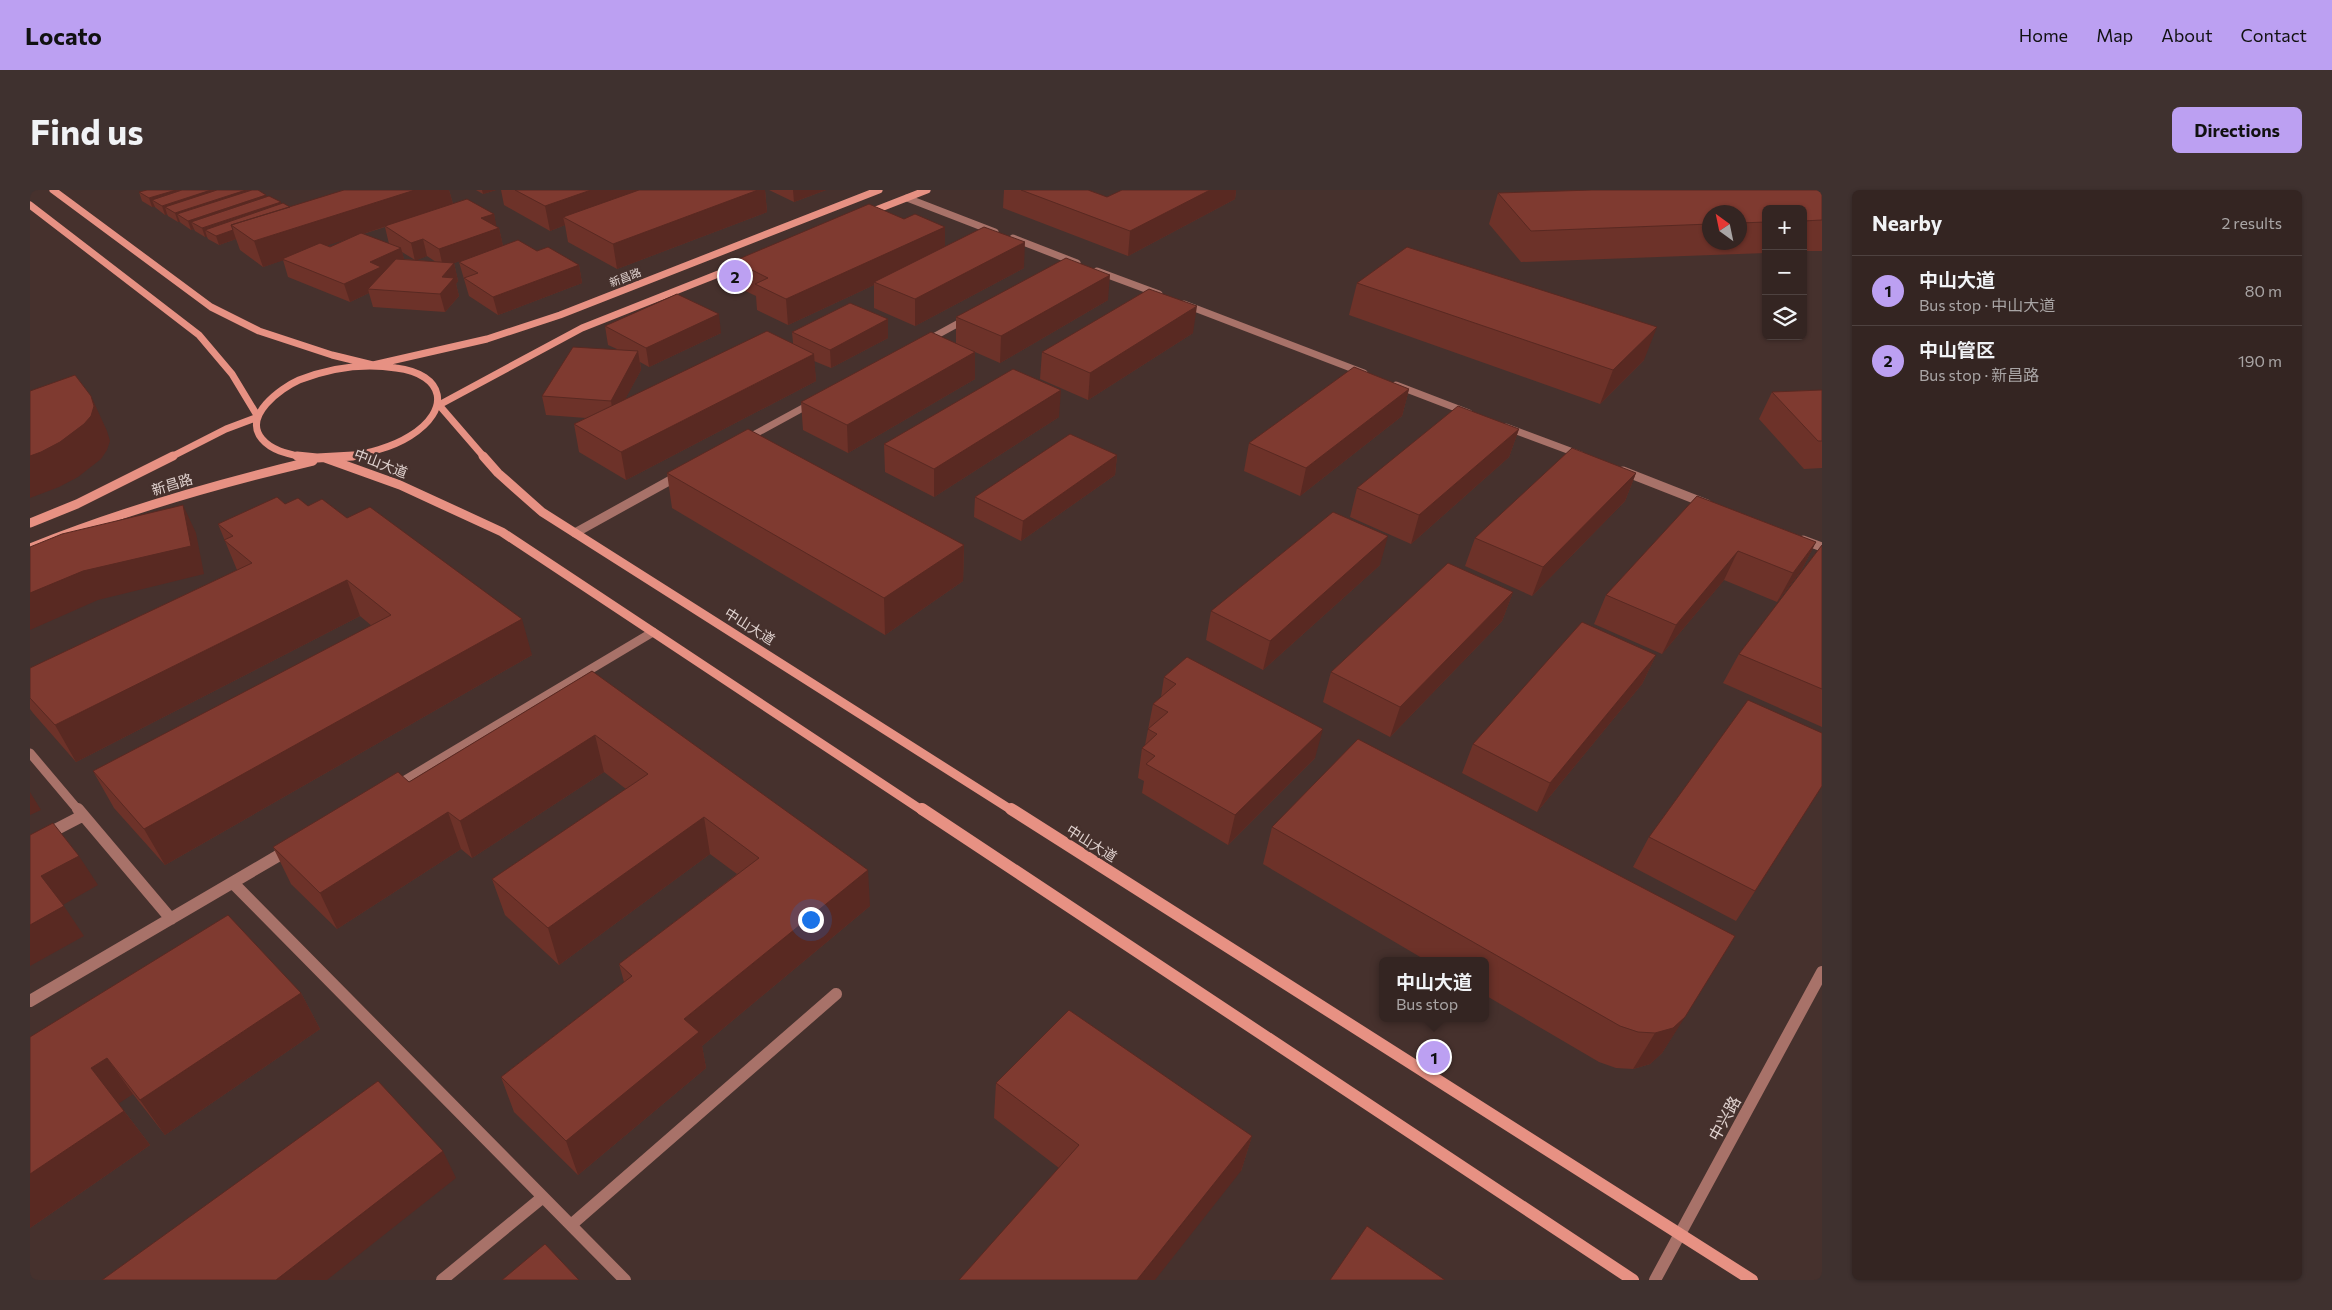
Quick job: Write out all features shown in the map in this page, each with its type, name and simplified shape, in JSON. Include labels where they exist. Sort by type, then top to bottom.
[{"type":"main road","points":[[53,190],[71,201],[211,307],[259,331],[322,352],[373,365],[397,367],[417,372],[432,381],[439,392],[439,405],[431,419],[418,430],[401,440],[378,450],[351,456],[325,458],[293,455],[279,451],[264,442],[257,430],[258,417],[267,403],[281,391],[300,381],[332,371],[373,365]]},
{"type":"main road","name":"新昌路","points":[[373,365],[487,339],[560,315],[879,190]]},
{"type":"main road","points":[[862,216],[927,190]]},
{"type":"main road","points":[[30,205],[216,350],[258,417]]},
{"type":"main road","points":[[439,405],[582,328],[754,259]]},
{"type":"main road","name":"中山大道","points":[[439,405],[498,473],[542,512],[1752,1280]]},
{"type":"main road","name":"新昌路","points":[[30,523],[77,504],[226,429],[258,417]]},
{"type":"main road","name":"新昌路","points":[[30,548],[72,531],[167,499],[325,458]]},
{"type":"main road","name":"中山大道","points":[[325,458],[400,486],[502,532],[1634,1280]]},
{"type":"street","points":[[907,198],[1081,264]]},
{"type":"street","points":[[1063,266],[1072,261]]},
{"type":"street","points":[[1090,268],[1164,296]]},
{"type":"street","points":[[1174,300],[1368,374]]},
{"type":"street","points":[[915,347],[976,313]]},
{"type":"street","points":[[1387,381],[1479,416]]},
{"type":"street","points":[[740,442],[819,399]]},
{"type":"street","points":[[1498,424],[1590,459]]},
{"type":"street","points":[[1618,470],[1711,505]]},
{"type":"street","points":[[575,533],[688,471]]},
{"type":"street","points":[[1794,537],[1822,547]]},
{"type":"street","points":[[387,791],[653,632]]},
{"type":"street","points":[[30,752],[82,816],[171,919]]},
{"type":"street","points":[[30,843],[82,816]]},
{"type":"street","points":[[30,1001],[301,842]]},
{"type":"street","points":[[232,883],[625,1280]]},
{"type":"street","name":"中兴路","points":[[1655,1280],[1822,972]]},
{"type":"street","points":[[571,1225],[836,994]]},
{"type":"street","points":[[442,1280],[543,1197]]},
{"type":"building","points":[[147,190],[176,190],[149,198],[139,192]]},
{"type":"building","points":[[182,190],[211,190],[162,206],[152,200]]},
{"type":"building","points":[[217,190],[246,190],[175,213],[165,207]]},
{"type":"building","points":[[252,190],[258,190],[266,195],[188,221],[177,214]]},
{"type":"building","points":[[344,190],[415,190],[254,241],[231,225]]},
{"type":"building","points":[[515,190],[591,190],[545,206]]},
{"type":"building","points":[[639,190],[758,190],[613,244],[563,217]]},
{"type":"building","points":[[1021,190],[1088,190],[1107,197],[1122,190],[1210,190],[1130,231]]},
{"type":"building","points":[[1592,190],[1822,190],[1822,220],[1807,221],[1807,205],[1762,205],[1762,222],[1747,223],[1747,205],[1702,205],[1702,224],[1531,231],[1498,193]]},
{"type":"building","points":[[269,196],[281,202],[202,228],[191,222]]},
{"type":"building","points":[[467,199],[494,214],[481,218],[499,228],[439,249],[423,239],[411,243],[385,226]]},
{"type":"building","points":[[283,203],[290,207],[231,225],[233,230],[216,236],[205,230]]},
{"type":"building","points":[[869,204],[904,219],[915,214],[945,227],[786,299],[755,284],[768,278],[734,261]]},
{"type":"building","points":[[984,227],[1025,242],[915,299],[874,282]]},
{"type":"building","points":[[361,233],[401,248],[370,262],[381,267],[344,284],[282,259],[320,243],[330,247]]},
{"type":"building","points":[[518,240],[537,251],[548,247],[579,265],[493,297],[464,278],[478,273],[459,262]]},
{"type":"building","points":[[1407,247],[1657,327],[1613,370],[1357,283]]},
{"type":"building","points":[[1066,258],[1110,275],[1001,336],[956,317]]},
{"type":"building","points":[[396,259],[454,263],[442,277],[454,278],[440,294],[368,289]]},
{"type":"building","points":[[1149,289],[1197,306],[1090,373],[1042,352]]},
{"type":"building","points":[[677,294],[719,314],[646,348],[605,326]]},
{"type":"building","points":[[850,303],[888,319],[830,350],[792,332]]},
{"type":"building","points":[[767,331],[814,354],[621,452],[574,424]]},
{"type":"building","points":[[931,332],[975,352],[847,425],[801,402]]},
{"type":"building","points":[[573,347],[638,351],[611,401],[542,396]]},
{"type":"building","points":[[1354,367],[1409,389],[1306,468],[1249,443]]},
{"type":"building","points":[[1013,369],[1061,390],[934,469],[884,444]]},
{"type":"building","points":[[75,375],[91,396],[94,406],[91,416],[84,424],[60,442],[30,456],[30,391]]},
{"type":"building","points":[[1822,390],[1822,441],[1818,441],[1772,392]]},
{"type":"building","points":[[1458,406],[1519,429],[1419,515],[1357,488]]},
{"type":"building","points":[[748,429],[964,545],[884,598],[667,473]]},
{"type":"building","points":[[1070,434],[1117,455],[1023,521],[975,497]]},
{"type":"building","points":[[1572,448],[1636,473],[1543,567],[1475,538]]},
{"type":"building","points":[[1697,496],[1816,542],[1793,573],[1738,551],[1676,625],[1606,595]]},
{"type":"building","points":[[277,497],[285,504],[298,498],[308,506],[322,499],[347,518],[370,507],[522,619],[144,829],[93,771],[391,615],[347,580],[55,725],[30,698],[30,668],[252,563],[224,540],[233,536],[218,524]]},
{"type":"building","points":[[183,505],[191,546],[83,571],[30,593],[30,547],[62,534]]},
{"type":"building","points":[[1333,512],[1388,536],[1270,641],[1211,611]]},
{"type":"building","points":[[1822,545],[1822,689],[1739,654]]},
{"type":"building","points":[[1448,563],[1513,592],[1400,707],[1331,672]]},
{"type":"building","points":[[1582,622],[1656,655],[1550,783],[1473,744]]},
{"type":"building","points":[[1187,657],[1323,729],[1235,815],[1146,764],[1155,756],[1142,748],[1157,734],[1148,729],[1168,712],[1153,704],[1176,684],[1164,677]]},
{"type":"building","points":[[592,671],[868,870],[684,1019],[699,1032],[566,1141],[501,1077],[632,976],[619,964],[759,858],[704,817],[548,928],[492,879],[648,774],[595,735],[460,821],[448,812],[320,893],[273,847],[398,772],[409,782]]},
{"type":"building","points":[[1748,700],[1822,733],[1822,786],[1755,891],[1649,837]]},
{"type":"building","points":[[1358,739],[1735,936],[1685,1017],[1673,1028],[1655,1033],[1638,1032],[1620,1026],[1272,827]]},
{"type":"building","points":[[53,823],[79,856],[41,876],[64,906],[30,925],[30,835]]},
{"type":"building","points":[[228,915],[301,993],[140,1100],[107,1058],[91,1068],[124,1111],[30,1174],[30,1037]]},
{"type":"building","points":[[1069,1010],[1252,1136],[1137,1280],[959,1280],[1079,1145],[996,1083]]},
{"type":"building","points":[[378,1081],[443,1151],[276,1280],[102,1280]]},
{"type":"building","points":[[1367,1226],[1445,1280],[1330,1280]]},
{"type":"building","points":[[545,1244],[579,1280],[502,1280]]},
{"type":"place","name":"中山管区","points":[[735,276]]},
{"type":"place","name":"中山大道","points":[[1434,1057]]}]
